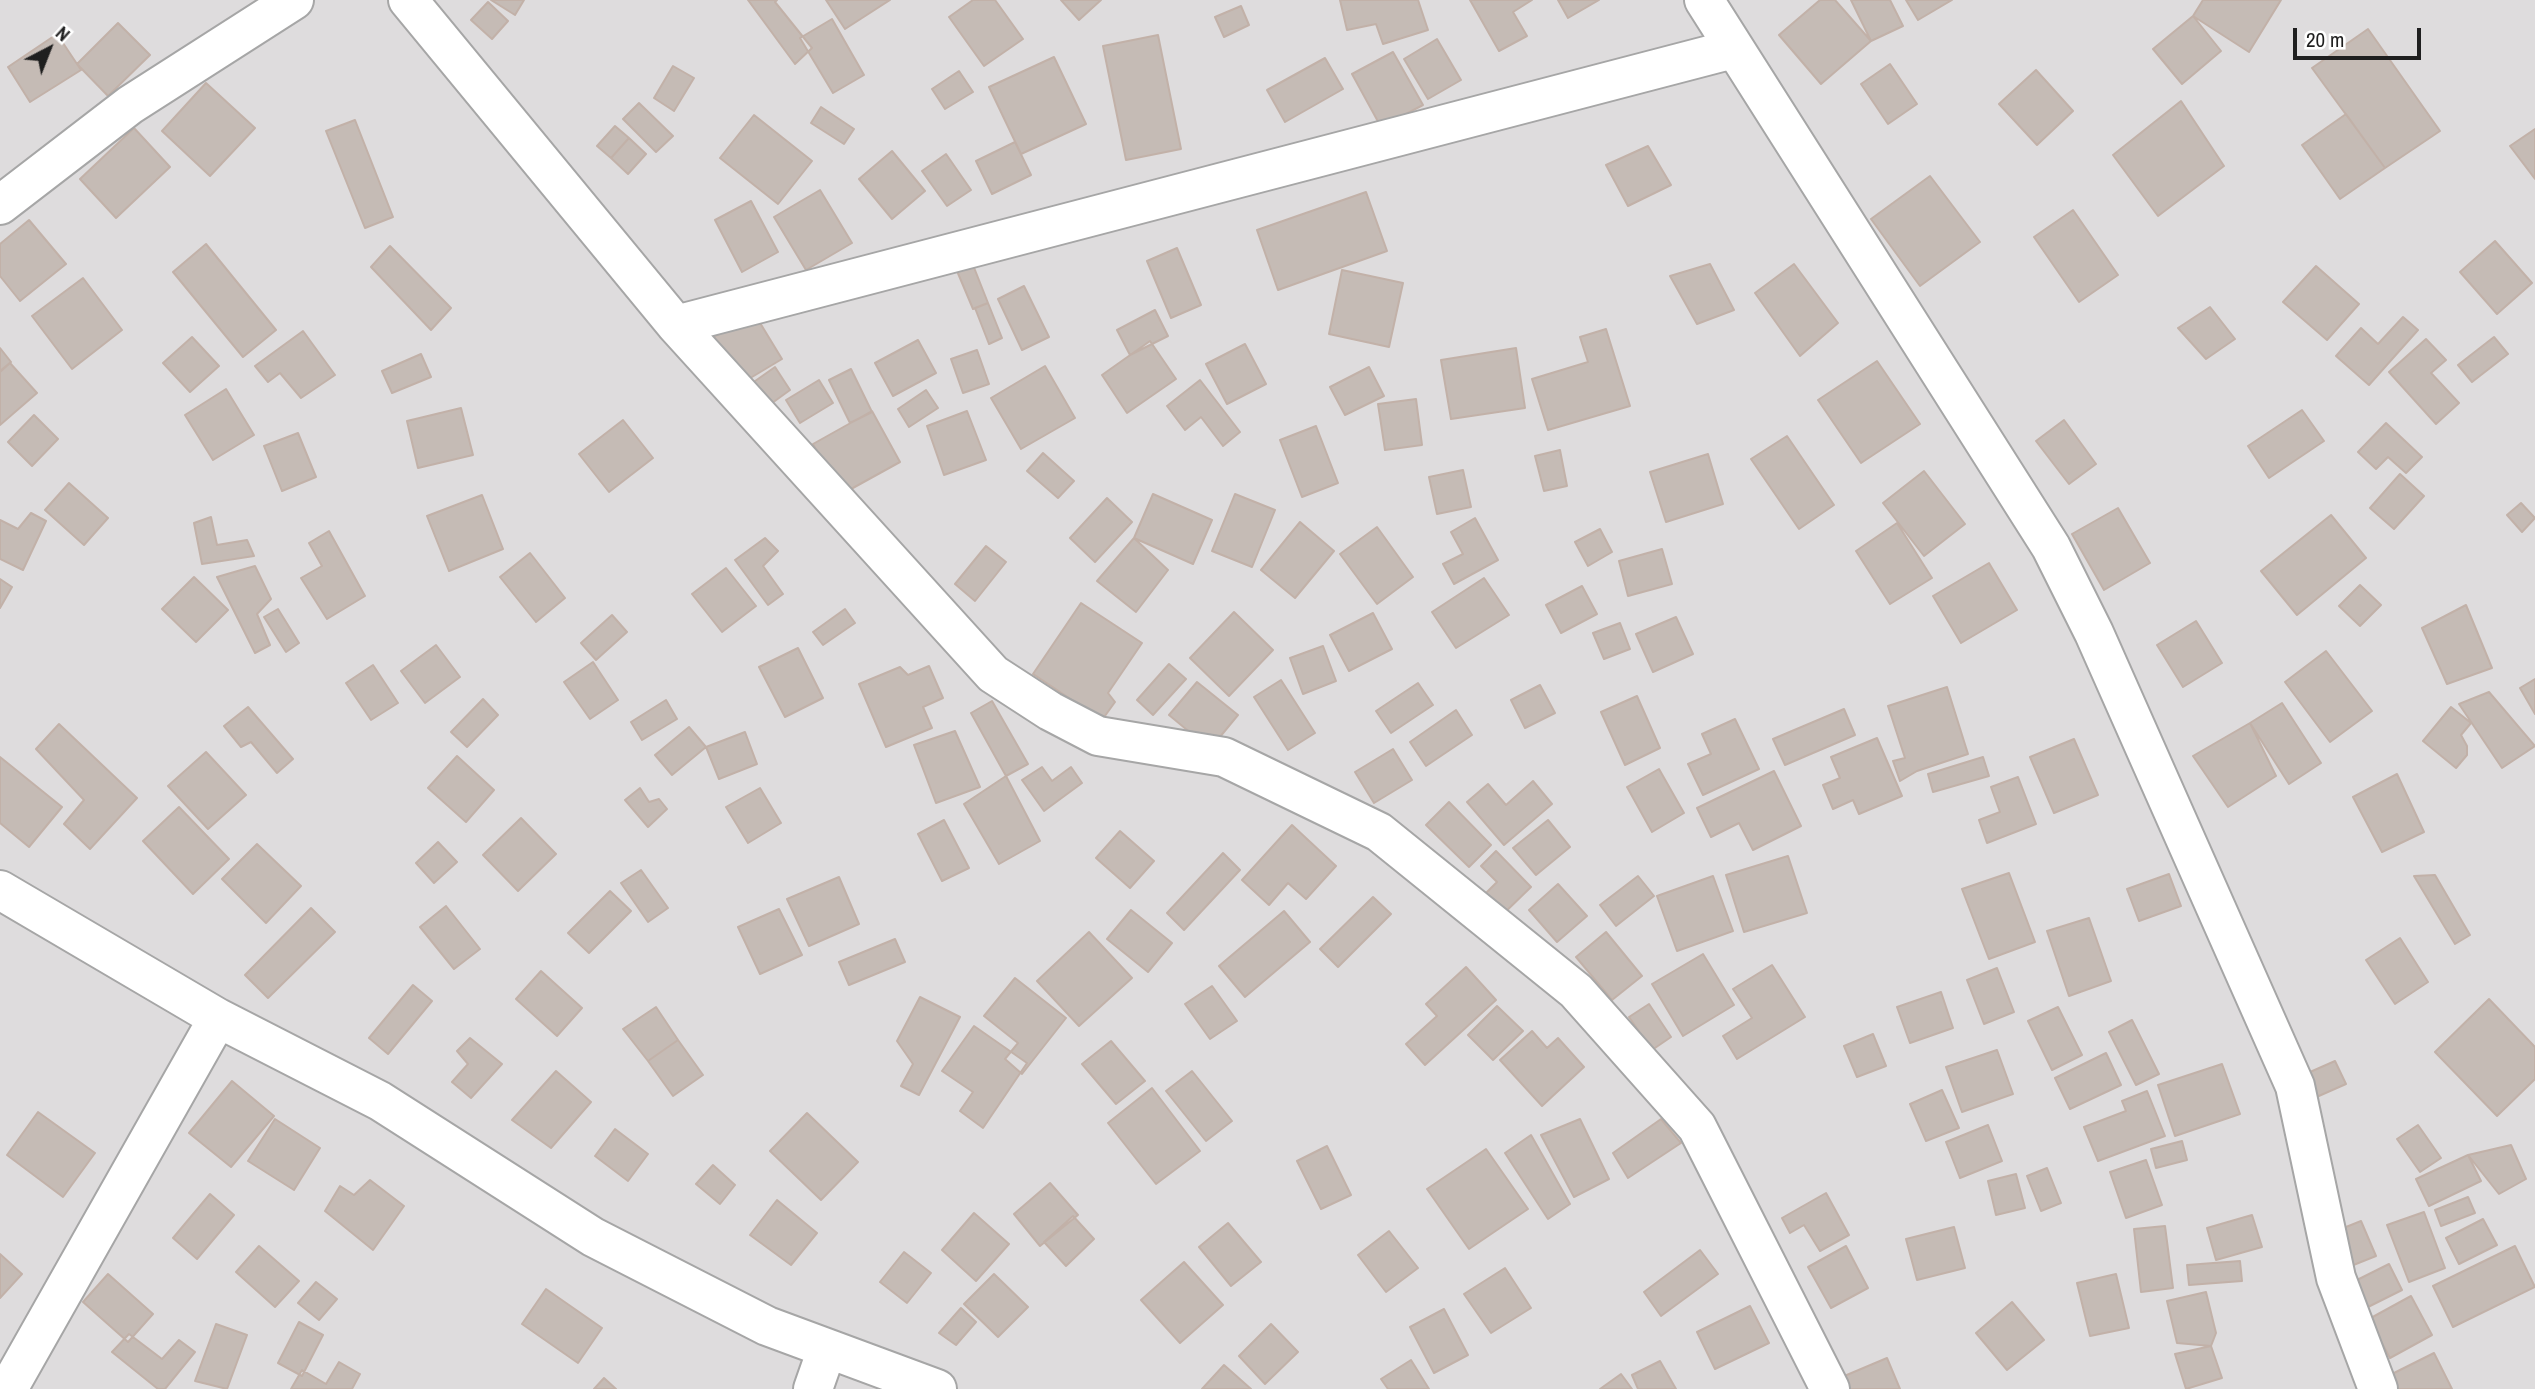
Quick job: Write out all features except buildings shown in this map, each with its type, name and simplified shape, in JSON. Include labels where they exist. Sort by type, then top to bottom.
[{"type":"street","points":[[0,205],[130,105],[294,0]]},
{"type":"street","points":[[408,0],[676,325],[993,674],[1050,711],[1098,736],[1224,757],[1379,832],[1576,991],[1697,1128],[1830,1389]]},
{"type":"street","points":[[1704,0],[2051,547],[2094,633],[2295,1086],[2336,1278],[2378,1389]]},
{"type":"street","points":[[676,325],[1734,49]]},
{"type":"street","points":[[0,890],[218,1018],[380,1101],[593,1237],[766,1326],[937,1389]]},
{"type":"street","points":[[8,1389],[218,1018]]},
{"type":"street","points":[[813,1389],[827,1349]]},
{"type":"shaded area","points":[[0,0],[2535,0],[2535,1389],[0,1389]]}]
